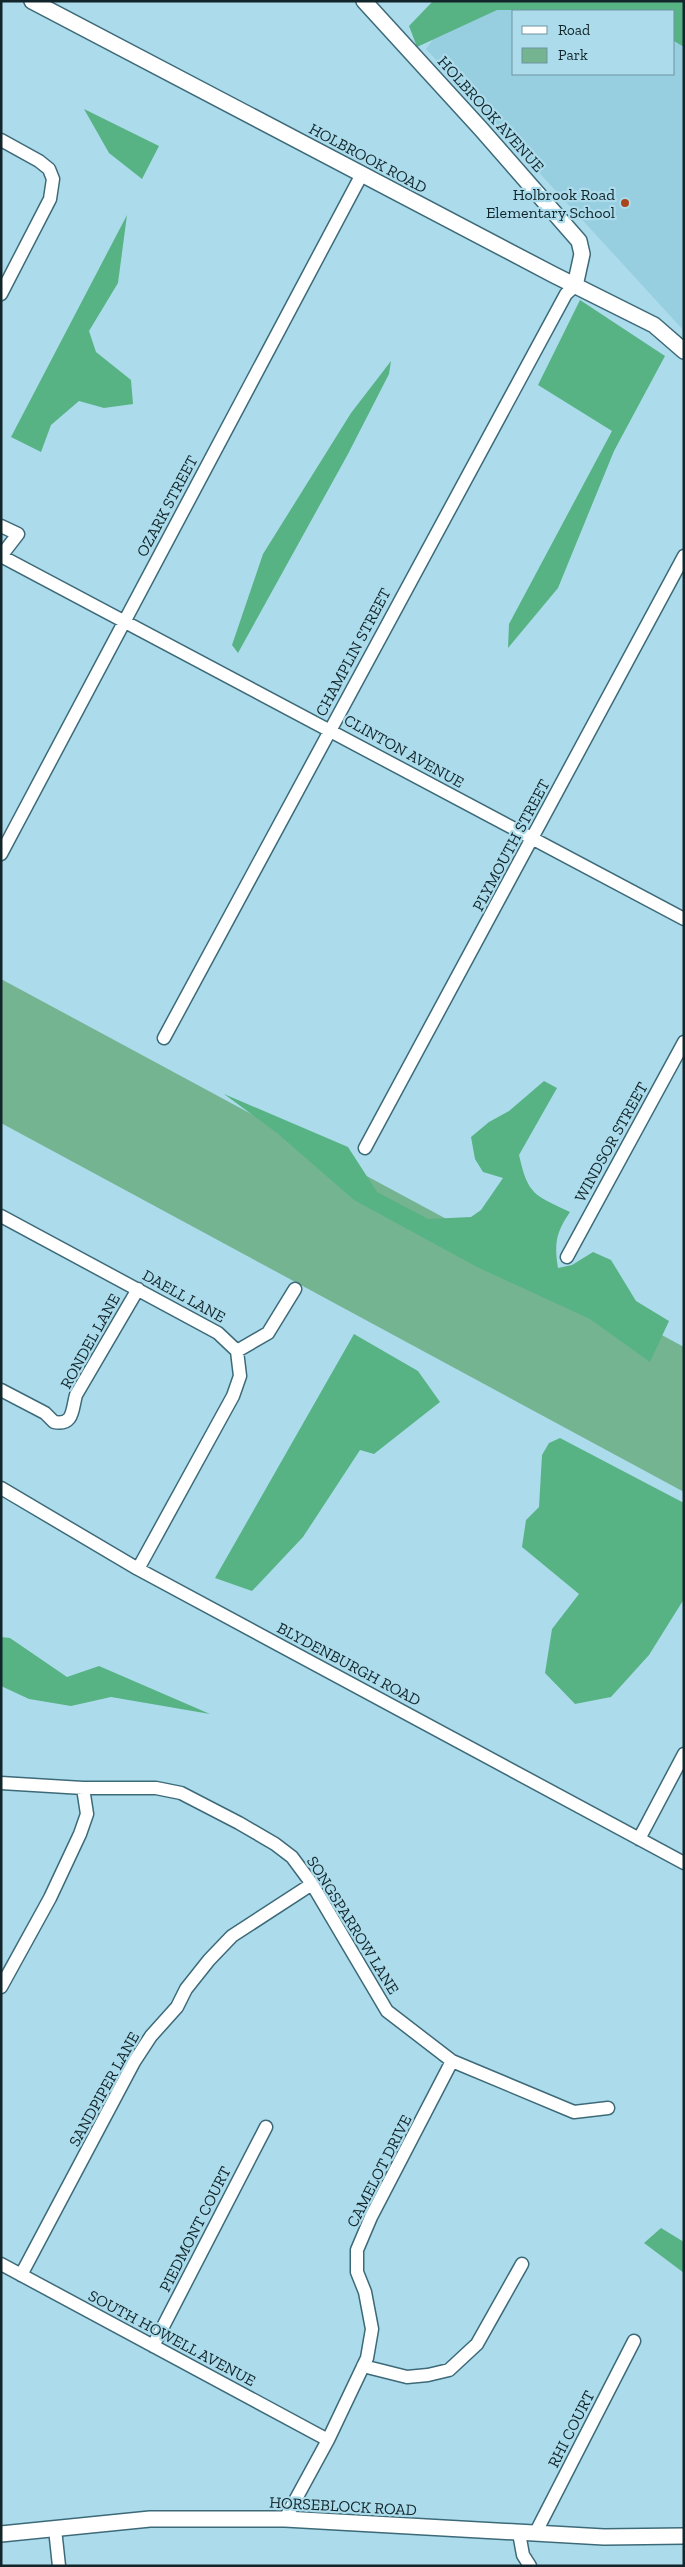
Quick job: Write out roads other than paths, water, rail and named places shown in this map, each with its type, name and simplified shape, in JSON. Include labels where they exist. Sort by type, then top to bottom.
[{"type":"street","name":"HOLBROOK ROAD","points":[[32,1],[654,325],[684,351]]},
{"type":"street","name":"HOLBROOK AVENUE","points":[[364,1],[469,115],[579,241],[582,254],[576,286]]},
{"type":"street","points":[[1,140],[49,169],[53,179],[50,199],[2,293]]},
{"type":"street","name":"OZARK STREET","points":[[1,854],[362,174]]},
{"type":"street","name":"CHAMPLIN STREET","points":[[164,1038],[566,294],[576,286]]},
{"type":"street","points":[[1,526],[18,534],[1,556]]},
{"type":"street","name":"CLINTON AVENUE","points":[[1,556],[125,620],[533,840],[684,919]]},
{"type":"street","name":"PLYMOUTH STREET","points":[[366,1148],[684,556]]},
{"type":"street","name":"WINDSOR STREET","points":[[567,1257],[684,1042]]},
{"type":"street","name":"DAELL LANE","points":[[1,1216],[218,1333],[237,1351]]},
{"type":"street","name":"RONDEL LANE","points":[[1,1390],[45,1413],[54,1422],[65,1423],[74,1411],[76,1395],[138,1289]]},
{"type":"street","points":[[138,1569],[234,1396],[240,1376],[237,1351],[268,1333],[295,1289]]},
{"type":"street","name":"BLYDENBURGH ROAD","points":[[1,1488],[138,1569],[684,1863]]},
{"type":"street","points":[[639,1839],[684,1754]]},
{"type":"street","name":"SONGSPARROW LANE","points":[[1,1783],[83,1788],[156,1788],[181,1793],[275,1844],[292,1857],[312,1884],[387,2010],[452,2061],[574,2112],[608,2108]]},
{"type":"street","points":[[1,1987],[54,1890],[80,1834],[87,1814],[83,1788]]},
{"type":"street","name":"SANDPIPER LANE","points":[[21,2275],[134,2062],[151,2036],[177,2007],[186,1989],[209,1960],[232,1936],[312,1884]]},
{"type":"street","name":"CAMELOT DRIVE","points":[[285,2519],[328,2440],[363,2366],[371,2344],[372,2329],[365,2292],[356,2272],[357,2250],[371,2217],[452,2061]]},
{"type":"street","name":"PIEDMONT COURT","points":[[153,2346],[266,2127]]},
{"type":"street","name":"SOUTH HOWELL AVENUE","points":[[1,2264],[328,2440]]},
{"type":"street","points":[[363,2366],[407,2377],[450,2370],[477,2344],[522,2264]]},
{"type":"street","name":"RHI COURT","points":[[536,2532],[634,2341]]},
{"type":"street","name":"HORSEBLOCK ROAD","points":[[1,2534],[150,2519],[285,2519],[604,2537],[684,2536]]},
{"type":"street","points":[[56,2529],[59,2566]]},
{"type":"street","points":[[519,2533],[523,2555],[530,2566]]},
{"type":"place","name":"Holbrook Road Elementary School","points":[[625,203]]}]
